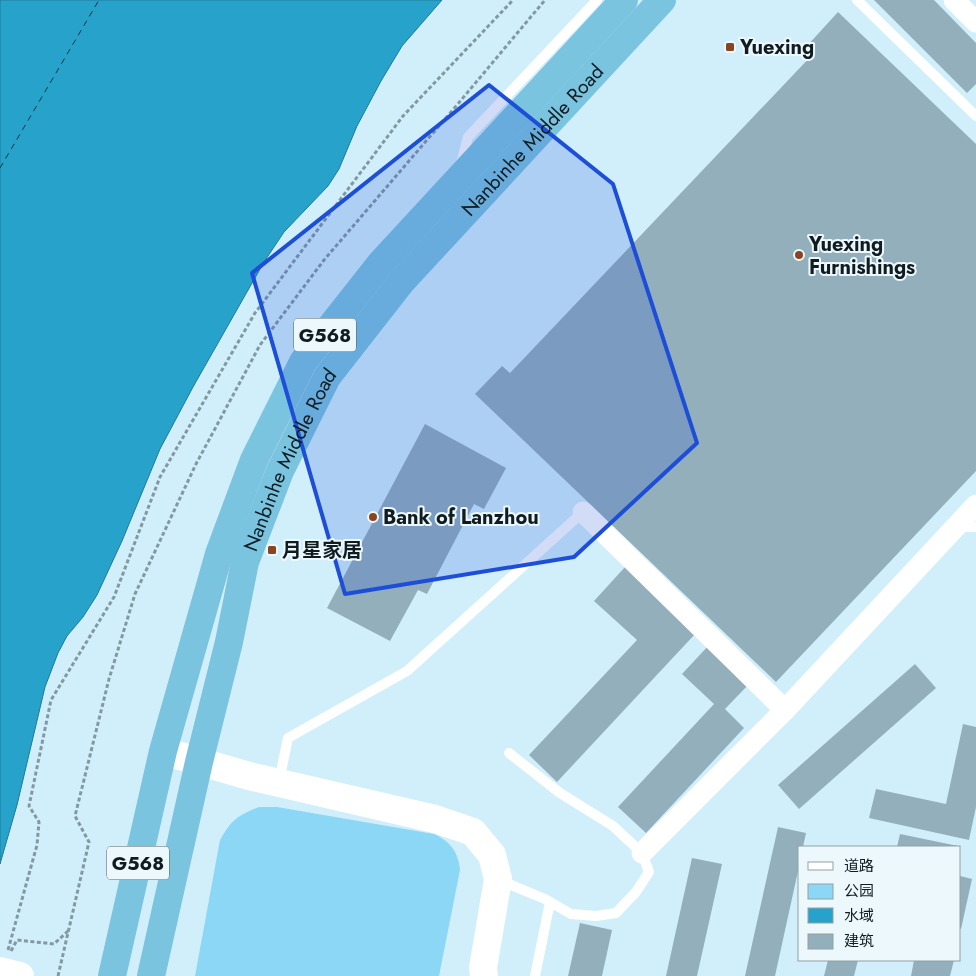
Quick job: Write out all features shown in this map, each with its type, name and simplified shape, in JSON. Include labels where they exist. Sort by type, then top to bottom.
[{"type":"highway","name":"Nanbinhe Middle Road","points":[[112,976],[163,751],[219,554],[254,460],[303,362],[381,263],[624,0]]},
{"type":"highway","name":"Nanbinhe Middle Road","points":[[151,976],[246,562],[280,472],[327,377],[402,281],[662,0]]},
{"type":"main road","points":[[163,751],[199,762],[435,819],[473,832],[492,855],[498,879],[482,973]]},
{"type":"street","points":[[954,0],[976,22]]},
{"type":"street","points":[[642,853],[966,527],[976,504]]},
{"type":"street","points":[[583,512],[785,710]]},
{"type":"lane","points":[[456,183],[468,137],[597,0]]},
{"type":"lane","points":[[857,0],[976,116]]},
{"type":"lane","points":[[279,782],[288,738],[406,671],[583,512]]},
{"type":"lane","points":[[498,879],[572,914],[596,916],[616,913],[636,892],[649,872],[642,853],[613,826],[560,793],[509,753]]},
{"type":"lane","points":[[535,976],[550,902]]},
{"type":"path","points":[[9,966],[37,845],[39,822],[29,806],[51,700],[114,597],[160,477],[255,313],[403,116],[513,0]]},
{"type":"path","points":[[58,976],[89,842],[76,816],[109,680],[135,594],[196,464],[260,345],[318,268],[544,0]]},
{"type":"path","points":[[9,966],[17,940],[54,944],[68,931]]},
{"type":"highlighted area","points":[[489,85],[613,184],[697,443],[574,557],[345,594],[252,273]]},
{"type":"green space","points":[[259,807],[277,807],[434,834],[445,840],[453,848],[460,870],[439,976],[195,976],[220,840],[236,819]]},
{"type":"water","points":[[0,0],[442,0],[402,46],[357,126],[339,169],[328,186],[284,232],[264,262],[160,449],[122,541],[97,595],[83,617],[67,636],[58,653],[45,687],[17,805],[0,864]]},
{"type":"building","points":[[874,0],[934,0],[976,43],[976,84],[967,93]]},
{"type":"building","name":"Yuexing Furnishings","points":[[838,12],[976,144],[976,471],[776,682],[475,394],[502,366],[510,373],[813,54],[806,47]]},
{"type":"building","points":[[425,424],[506,468],[484,509],[474,504],[427,594],[418,590],[390,641],[327,608]]},
{"type":"building","points":[[625,567],[696,633],[557,782],[529,755],[637,640],[594,601]]},
{"type":"building","points":[[709,645],[750,683],[725,709],[744,728],[646,833],[618,807],[714,704],[682,674]]},
{"type":"building","points":[[915,664],[936,688],[799,809],[778,785]]},
{"type":"building","points":[[963,724],[976,727],[976,807],[969,840],[869,818],[876,789],[946,804]]},
{"type":"building","points":[[778,827],[806,833],[803,846],[798,846],[798,871],[775,976],[745,976]]},
{"type":"building","points":[[900,834],[958,846],[897,846]]},
{"type":"building","points":[[692,858],[722,864],[697,976],[666,976]]},
{"type":"building","points":[[961,876],[972,879],[961,929]]},
{"type":"building","points":[[580,923],[612,930],[602,976],[568,976]]},
{"type":"building","points":[[828,961],[858,961],[854,976],[824,976]]},
{"type":"building","points":[[914,961],[954,961],[950,976],[911,976]]},
{"type":"ferry route","points":[[0,168],[99,0]]},
{"type":"place","name":"Yuexing","points":[[730,47]]},
{"type":"place","name":"Yuexing Furnishings","points":[[799,255]]},
{"type":"place","name":"Bank of Lanzhou","points":[[373,517]]},
{"type":"place","name":"月星家居","points":[[272,550]]}]
